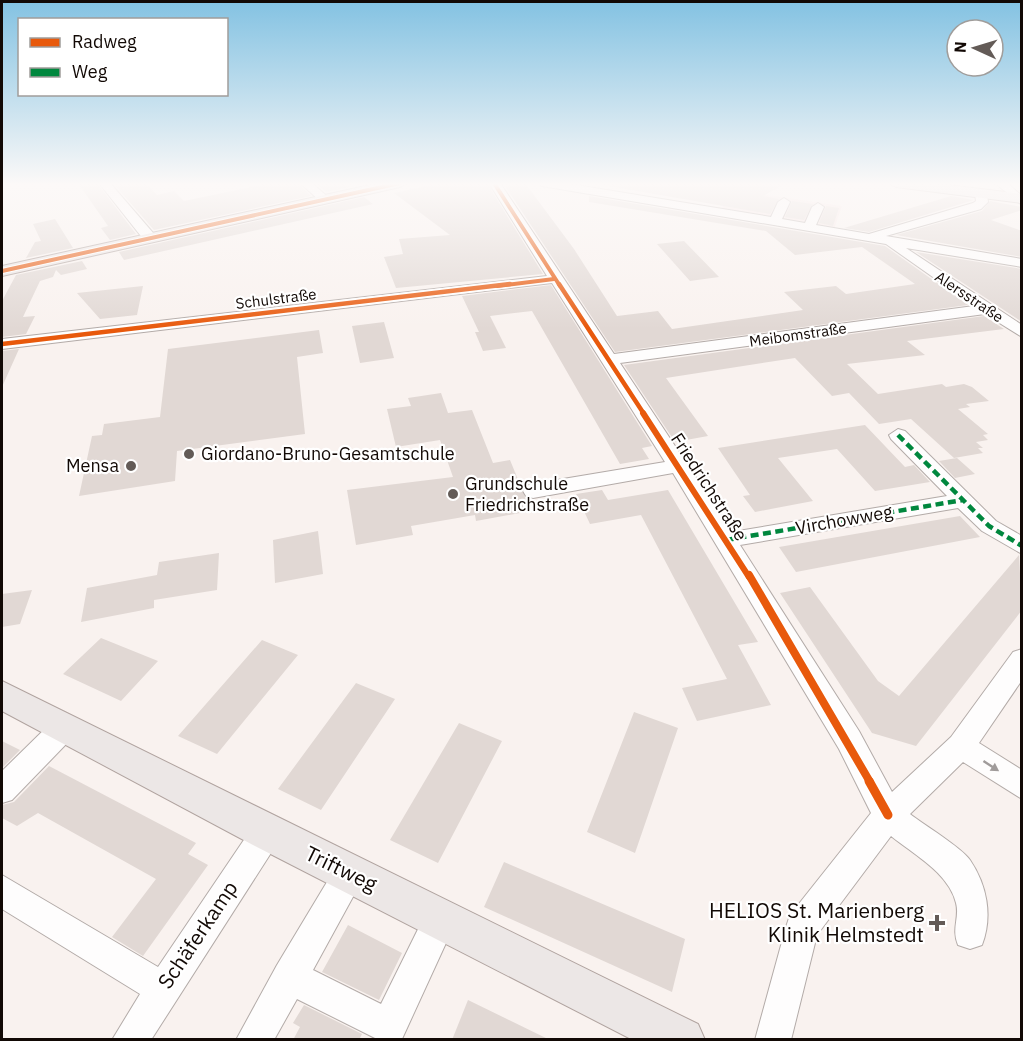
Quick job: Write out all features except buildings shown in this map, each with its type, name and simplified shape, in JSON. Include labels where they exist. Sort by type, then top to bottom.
[{"type":"main road","points":[[3,274],[174,232]]},
{"type":"main road","name":"Triftweg","points":[[2,695],[267,832],[682,1040]]},
{"type":"street","points":[[144,232],[149,237]]},
{"type":"street","name":"Friedrichstraße","points":[[524,232],[726,540],[849,740],[888,815]]},
{"type":"street","points":[[832,232],[1022,263]]},
{"type":"street","points":[[868,237],[887,232]]},
{"type":"street","name":"Alersstraße","points":[[887,241],[1022,332]]},
{"type":"street","points":[[2,344],[123,329],[146,336],[164,337],[370,313],[386,307],[391,298],[554,279]]},
{"type":"street","name":"Meibomstraße","points":[[609,360],[988,309]]},
{"type":"street","points":[[898,435],[997,532],[1022,546]]},
{"type":"street","points":[[533,491],[678,466]]},
{"type":"street","name":"Virchowweg","points":[[726,540],[963,500]]},
{"type":"street","points":[[773,1040],[802,927],[888,815],[961,746],[1022,658]]},
{"type":"street","points":[[2,790],[64,728]]},
{"type":"street","points":[[961,746],[1022,786]]},
{"type":"street","points":[[888,815],[958,870],[972,904],[970,933]]},
{"type":"street","name":"Schäferkamp","points":[[130,1040],[267,832]]},
{"type":"street","points":[[254,1040],[350,873]]},
{"type":"street","points":[[2,891],[163,988]]},
{"type":"street","points":[[289,976],[389,1026],[441,919]]},
{"type":"marked path","points":[[898,435],[989,526],[1022,546]]},
{"type":"marked path","points":[[726,540],[963,500]]},
{"type":"cycle path","points":[[2,271],[180,232]]},
{"type":"cycle path","points":[[525,232],[747,573],[843,733],[888,815]]},
{"type":"cycle path","name":"Schulstraße","points":[[2,344],[554,279]]},
{"type":"place","name":"Giordano-Bruno-Gesamtschule","points":[[189,454]]},
{"type":"place","name":"Mensa","points":[[131,466]]},
{"type":"place","name":"Grundschule Friedrichstraße","points":[[453,494]]},
{"type":"place","name":"HELIOS St. Marienberg Klinik Helmstedt","points":[[937,923]]}]
